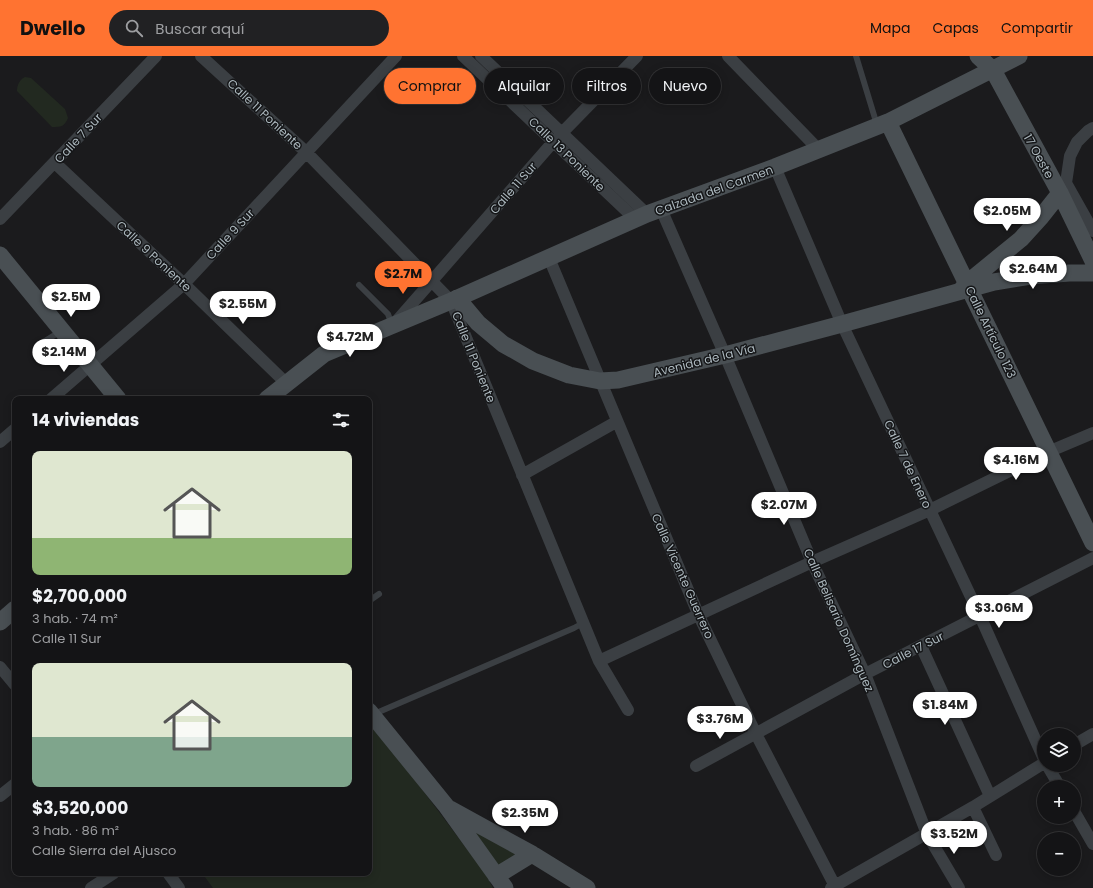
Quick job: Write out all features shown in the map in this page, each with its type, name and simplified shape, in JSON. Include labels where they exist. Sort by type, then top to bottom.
[{"type":"street","name":"Calle 7 Sur","points":[[0,219],[156,56]]},
{"type":"street","name":"Calle 11 Poniente","points":[[201,56],[306,152],[431,281],[454,299],[522,475],[599,662],[628,710]]},
{"type":"street","name":"Calle 9 Sur","points":[[55,396],[184,284],[396,56]]},
{"type":"street","name":"Calle 13 Poniente","points":[[464,56],[648,214]]},
{"type":"street","name":"Calle 13 Poniente","points":[[481,56],[558,137]]},
{"type":"street","name":"Calle 11 Sur","points":[[271,396],[324,354],[398,323],[431,281],[558,137],[637,56]]},
{"type":"street","points":[[728,56],[819,150]]},
{"type":"street","name":"17 Oeste","points":[[978,56],[993,70],[1063,188],[1093,261]]},
{"type":"street","name":"Calzada del Carmen","points":[[398,323],[648,214],[775,167],[883,124],[1019,56]]},
{"type":"street","name":"Calle Artículo 123","points":[[883,124],[1093,543]]},
{"type":"street","points":[[990,274],[1041,217],[1063,188],[1070,156],[1078,142],[1088,131],[1093,128]]},
{"type":"street","name":"Calle 9 Poniente","points":[[55,163],[184,284],[286,383]]},
{"type":"street","name":"Calle 7 de Enero","points":[[775,167],[842,324],[980,616],[1037,743]]},
{"type":"street","points":[[1063,188],[1093,230]]},
{"type":"street","name":"Calle Belisario Domínguez","points":[[648,214],[725,355],[812,562],[865,674],[927,834],[959,888]]},
{"type":"street","name":"Calle Vicente Guerrero","points":[[549,258],[616,422],[699,616],[756,734],[833,887]]},
{"type":"street","points":[[1,259],[63,330],[116,396]]},
{"type":"street","name":"Avenida de la Vía","points":[[454,299],[478,323],[503,344],[533,361],[569,375],[600,381],[618,380],[725,355],[842,324],[966,288],[990,274],[1031,276],[1093,273]]},
{"type":"street","points":[[522,475],[616,422]]},
{"type":"street","points":[[0,442],[12,432]]},
{"type":"street","points":[[599,662],[812,562],[930,510],[1048,452],[1093,433]]},
{"type":"street","name":"Calle 17 Sur","points":[[696,766],[865,674],[1093,558]]},
{"type":"street","points":[[0,622],[12,612]]},
{"type":"street","points":[[921,646],[990,796]]},
{"type":"street","points":[[0,667],[12,681]]},
{"type":"street","points":[[372,715],[446,807],[501,882],[532,854]]},
{"type":"street","points":[[1081,741],[1093,734]]},
{"type":"street","points":[[833,887],[927,834],[1037,767]]},
{"type":"street","points":[[0,796],[12,786]]},
{"type":"street","points":[[446,807],[532,854],[587,888]]},
{"type":"street","points":[[973,807],[996,855]]},
{"type":"street","points":[[1081,823],[1093,844]]},
{"type":"street","points":[[91,888],[109,876]]},
{"type":"street","points":[[170,876],[179,888]]},
{"type":"lane","points":[[856,56],[883,124]]},
{"type":"lane","points":[[359,285],[398,323]]},
{"type":"lane","points":[[37,346],[63,330]]},
{"type":"lane","points":[[372,599],[379,594]]},
{"type":"lane","points":[[372,712],[583,623]]},
{"type":"shaded area","points":[[25,77],[31,78],[65,109],[68,118],[64,125],[60,127],[52,127],[17,91],[19,82]]},
{"type":"shaded area","points":[[372,723],[485,873],[493,888],[213,888],[204,876],[372,876]]},
{"type":"shaded area","points":[[462,820],[521,855],[498,869]]}]
